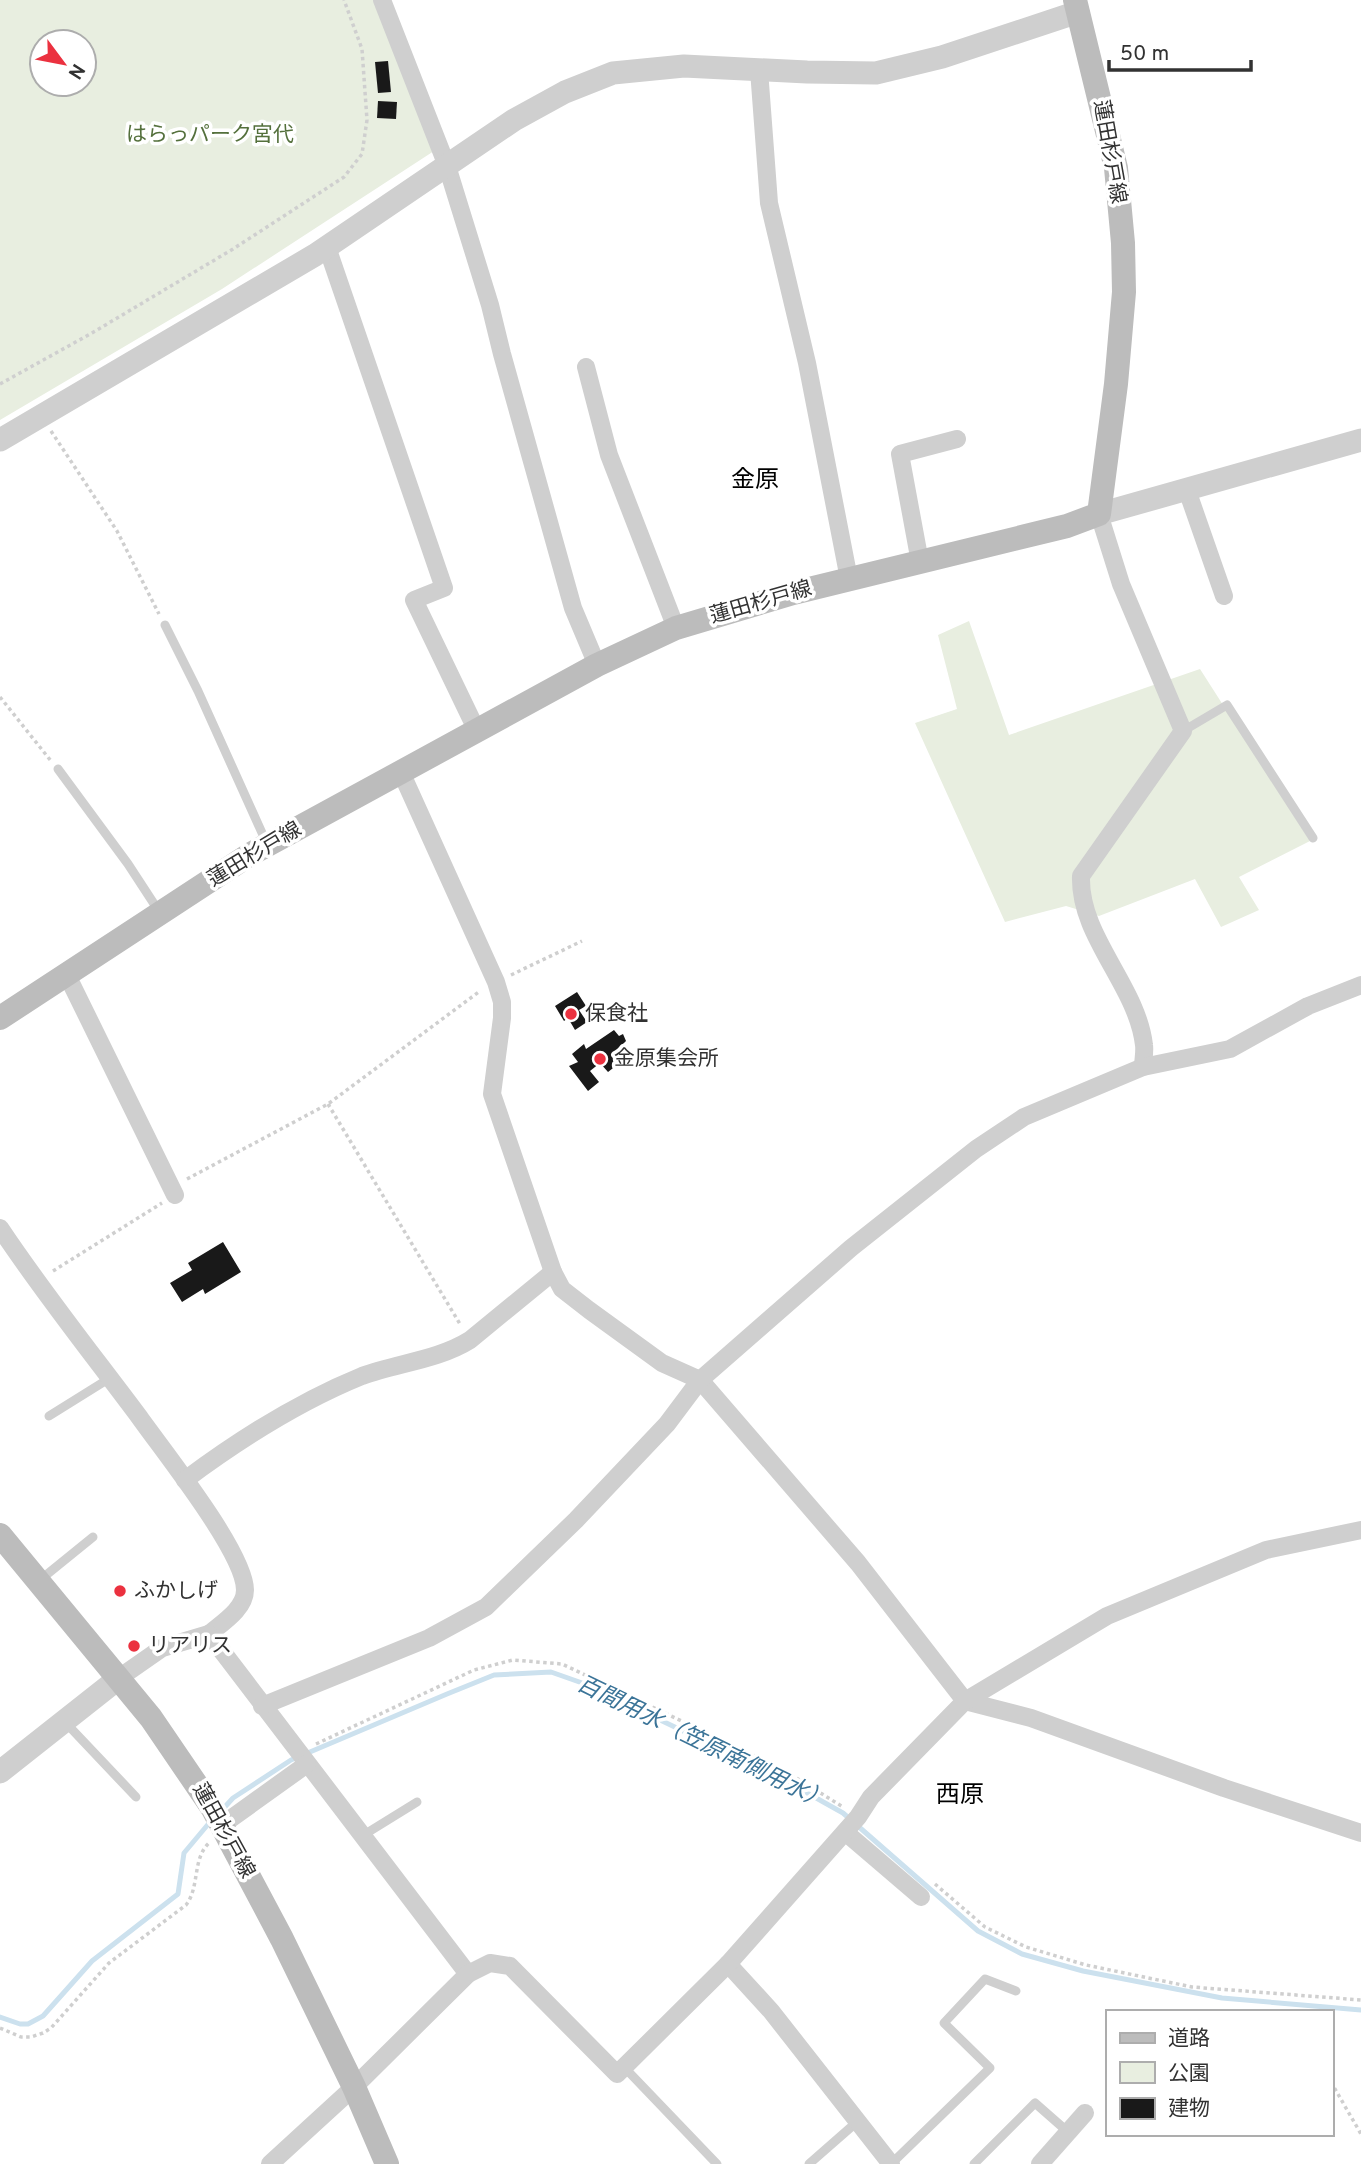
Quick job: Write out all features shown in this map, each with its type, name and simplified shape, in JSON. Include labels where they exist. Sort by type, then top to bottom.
[{"type":"main road","name":"蓮田杉戸線","points":[[0,1018],[268,845],[597,664],[676,628],[793,593],[1067,526],[1099,514],[1124,292],[1123,243],[1116,167],[1076,6]]},
{"type":"main road","name":"蓮田杉戸線","points":[[0,1535],[119,1678],[182,1761],[223,1828],[282,1939],[354,2087],[387,2164]]},
{"type":"street","points":[[382,0],[447,166],[490,304],[573,608],[597,664]]},
{"type":"street","points":[[0,440],[327,247],[514,120],[565,92],[613,73],[684,66],[876,73],[942,57],[1076,6]]},
{"type":"street","points":[[759,70],[769,203],[807,363],[849,579]]},
{"type":"street","points":[[327,247],[444,588],[414,600],[477,730]]},
{"type":"street","points":[[586,367],[609,455],[676,628]]},
{"type":"street","points":[[920,562],[900,454],[957,439]]},
{"type":"street","points":[[1143,1067],[1144,1046],[1140,1029],[1080,895],[1081,876],[1183,731],[1121,584],[1099,514],[1361,440]]},
{"type":"street","points":[[1187,490],[1224,596]]},
{"type":"street","points":[[401,772],[496,982],[502,1002],[502,1018],[492,1094],[553,1272],[562,1289],[662,1363],[700,1380],[858,1563],[965,1701],[1031,1718],[1224,1788],[1361,1833]]},
{"type":"street","points":[[67,975],[174,1191]]},
{"type":"street","points":[[262,1706],[429,1638],[486,1607],[576,1520],[667,1424],[700,1380],[851,1248],[975,1149],[1024,1117],[1143,1067],[1230,1049],[1308,1006],[1361,985]]},
{"type":"street","points":[[0,1228],[37,1282],[185,1480],[232,1550],[244,1577],[246,1594],[239,1608],[209,1634],[162,1648],[119,1678],[0,1772]]},
{"type":"street","points":[[185,1480],[264,1426],[343,1384],[389,1367],[455,1349],[470,1340],[553,1272]]},
{"type":"street","points":[[273,2163],[468,1974],[490,1963],[510,1966],[617,2074],[728,1964],[859,1817],[871,1797],[965,1701],[1107,1616],[1266,1550],[1361,1530]]},
{"type":"street","points":[[209,1634],[468,1974]]},
{"type":"street","points":[[223,1828],[307,1764]]},
{"type":"street","points":[[845,1832],[921,1897]]},
{"type":"street","points":[[728,1964],[771,2011],[891,2164]]},
{"type":"street","points":[[1040,2164],[1085,2113]]},
{"type":"lane","points":[[165,625],[268,845]]},
{"type":"lane","points":[[1183,731],[1227,705],[1313,838]]},
{"type":"lane","points":[[58,769],[128,864],[160,914]]},
{"type":"lane","points":[[49,1416],[110,1378]]},
{"type":"lane","points":[[39,1582],[93,1537]]},
{"type":"lane","points":[[64,1721],[136,1797]]},
{"type":"lane","points":[[362,1836],[416,1802]]},
{"type":"lane","points":[[891,2164],[990,2068],[944,2023],[985,1979],[1016,1990]]},
{"type":"lane","points":[[624,2066],[717,2164]]},
{"type":"lane","points":[[974,2164],[1035,2103],[1068,2132]]},
{"type":"lane","points":[[809,2164],[858,2121]]},
{"type":"path","points":[[0,384],[233,249],[344,177],[362,154],[367,120],[362,49],[344,0]]},
{"type":"path","points":[[41,416],[117,531],[165,625]]},
{"type":"path","points":[[0,697],[58,769]]},
{"type":"path","points":[[37,1282],[174,1191],[328,1104],[460,1005],[496,982],[582,941]]},
{"type":"path","points":[[328,1104],[470,1340]]},
{"type":"path","points":[[0,2028],[22,2037],[31,2037],[51,2028],[109,1963],[186,1905],[193,1893],[196,1871],[204,1848],[223,1828]]},
{"type":"path","points":[[1333,2085],[1361,2134]]},
{"type":"green space","name":"はらっパーク宮代","points":[[0,0],[378,0],[434,151],[222,289],[0,420]]},
{"type":"green space","points":[[969,621],[1009,735],[1200,669],[1310,841],[1239,877],[1259,910],[1221,927],[1195,879],[1099,916],[1066,906],[1005,922],[915,723],[957,709],[938,635]]},
{"type":"building","points":[[388,61],[391,92],[378,93],[375,62]]},
{"type":"building","points":[[378,101],[397,102],[396,119],[377,118]]},
{"type":"building","name":"保食社","points":[[577,992],[586,1006],[579,1010],[587,1022],[575,1030],[568,1018],[564,1021],[555,1006]]},
{"type":"building","name":"金原集会所","points":[[614,1030],[619,1036],[623,1034],[626,1041],[622,1045],[630,1055],[608,1072],[600,1063],[590,1071],[599,1082],[588,1091],[569,1066],[578,1062],[572,1054],[584,1044],[586,1049]]},
{"type":"building","points":[[223,1242],[241,1272],[205,1294],[203,1289],[182,1302],[170,1283],[192,1270],[188,1263]]},
{"type":"waterway","name":"百間用水（笠原南側用水）","points":[[222,1810],[233,1798],[291,1760],[447,1694],[494,1675],[551,1672],[585,1684],[775,1775],[843,1813],[978,1931],[1022,1954],[1083,1971],[1222,1998],[1361,2010]]},
{"type":"waterway","name":"百間用水（笠原南側用水）","points":[[0,2017],[28,2024],[43,2016],[92,1961],[178,1894],[184,1853],[210,1822]]},
{"type":"place","name":"保食社","points":[[571,1014]]},
{"type":"place","name":"金原集会所","points":[[600,1059]]},
{"type":"place","name":"ふかしげ","points":[[120,1591]]},
{"type":"place","name":"リアリス","points":[[134,1646]]},
{"type":"district","name":"金原","points":[[755,481]]},
{"type":"district","name":"西原","points":[[960,1796]]}]
